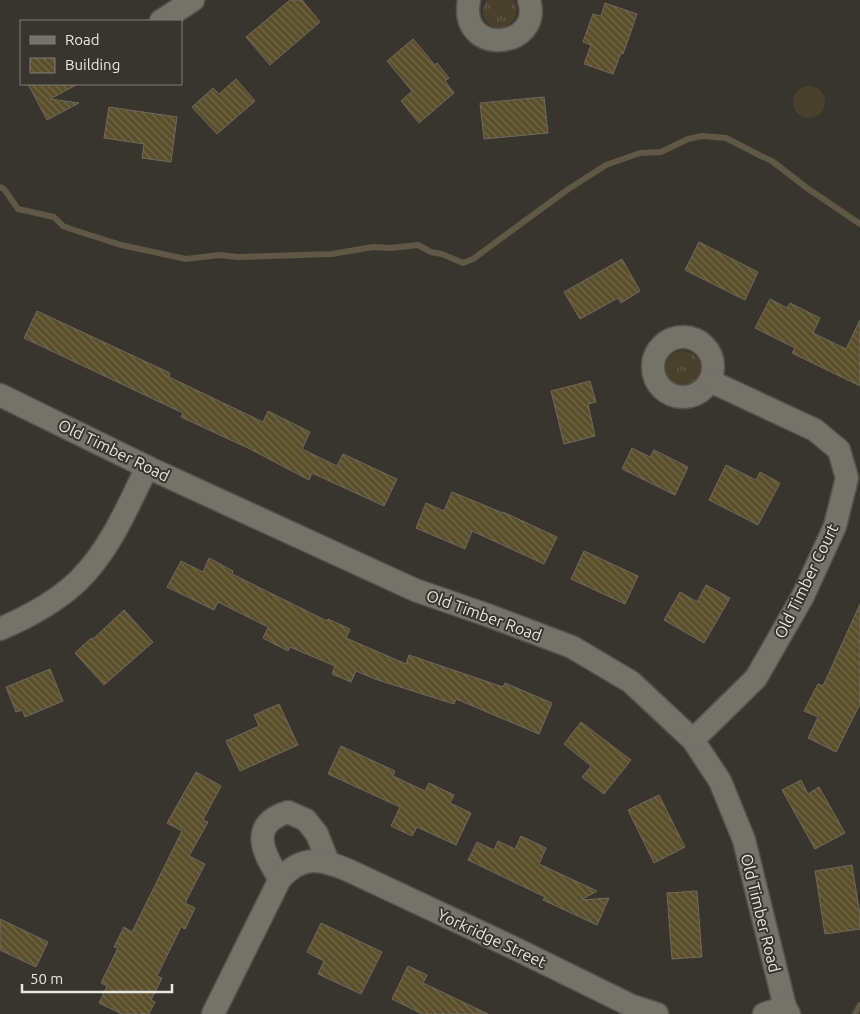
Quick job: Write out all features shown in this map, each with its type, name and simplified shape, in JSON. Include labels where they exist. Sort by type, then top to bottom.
[{"type":"street","points":[[162,20],[192,0]]},
{"type":"street","points":[[469,0],[467,11],[470,22],[476,31],[483,37],[493,41],[503,41],[521,33],[527,25],[530,15],[529,0]]},
{"type":"street","name":"Old Timber Court","points":[[693,740],[756,678],[803,596],[835,526],[847,478],[839,450],[815,430],[710,381]]},
{"type":"street","name":"Old Timber Road","points":[[0,394],[147,467],[415,590],[572,647],[631,682],[693,740],[720,781],[744,840],[779,1012]]},
{"type":"street","points":[[0,629],[43,608],[78,581],[100,554],[116,529],[147,467]]},
{"type":"street","points":[[280,879],[268,860],[262,840],[265,829],[274,816],[288,812],[306,820],[317,834],[328,862]]},
{"type":"street","name":"Yorkridge Street","points":[[213,1014],[280,879],[288,869],[312,861],[328,862],[514,948],[632,1006],[657,1014]]},
{"type":"green space","points":[[487,0],[513,0],[516,15],[513,21],[502,28],[490,25],[483,14]]},
{"type":"green space","points":[[809,86],[815,87],[820,91],[824,96],[824,108],[820,113],[815,117],[809,118],[803,117],[798,113],[794,108],[793,102],[794,96],[798,91],[803,87]]},
{"type":"green space","points":[[683,351],[695,356],[700,368],[695,380],[683,385],[671,380],[666,368],[671,356]]},
{"type":"building","points":[[290,0],[302,0],[320,22],[270,65],[246,37]]},
{"type":"building","points":[[605,3],[637,14],[623,54],[621,53],[613,74],[584,64],[591,45],[583,42],[593,14],[601,16]]},
{"type":"building","points":[[413,39],[449,78],[445,81],[454,93],[419,123],[401,101],[412,91],[387,61]]},
{"type":"building","points":[[236,79],[255,101],[217,134],[192,107],[213,88],[219,94]]},
{"type":"building","points":[[29,85],[76,85],[50,99],[79,103],[47,120]]},
{"type":"building","points":[[544,97],[548,133],[484,139],[480,103]]},
{"type":"building","points":[[109,107],[177,117],[171,162],[142,158],[144,144],[104,138]]},
{"type":"building","points":[[699,242],[758,272],[745,300],[685,270]]},
{"type":"building","points":[[622,259],[640,291],[621,303],[618,298],[580,319],[564,292]]},
{"type":"building","points":[[770,299],[787,308],[790,303],[820,318],[813,333],[846,349],[860,320],[860,386],[792,353],[795,348],[755,328]]},
{"type":"building","points":[[37,311],[170,373],[169,377],[263,422],[268,411],[310,432],[302,449],[337,466],[343,454],[397,479],[384,506],[312,473],[309,480],[250,449],[181,417],[183,413],[24,338]]},
{"type":"building","points":[[590,381],[596,402],[588,404],[595,436],[564,444],[551,391]]},
{"type":"building","points":[[632,448],[650,457],[654,450],[688,467],[675,495],[622,469]]},
{"type":"building","points":[[726,465],[756,480],[760,472],[780,483],[758,525],[709,500]]},
{"type":"building","points":[[452,492],[503,512],[557,537],[544,564],[472,531],[465,549],[416,528],[426,503],[444,511]]},
{"type":"building","points":[[584,551],[638,576],[625,604],[571,579]]},
{"type":"building","points":[[209,558],[233,571],[232,574],[327,621],[328,619],[350,629],[346,638],[406,664],[409,655],[503,687],[505,683],[552,703],[539,734],[456,699],[454,704],[375,679],[356,671],[351,682],[332,674],[335,666],[290,647],[288,651],[263,638],[268,627],[218,602],[214,610],[167,587],[181,561],[203,572]]},
{"type":"building","points":[[706,585],[730,598],[704,643],[664,620],[680,592],[697,602]]},
{"type":"building","points":[[860,604],[860,704],[836,752],[808,738],[818,717],[804,711],[818,684],[823,686]]},
{"type":"building","points":[[124,610],[153,642],[104,685],[75,653]]},
{"type":"building","points":[[50,669],[63,701],[25,717],[22,710],[16,712],[6,687]]},
{"type":"building","points":[[279,704],[298,745],[240,771],[226,741],[259,726],[254,715]]},
{"type":"building","points":[[581,722],[631,760],[604,794],[582,777],[591,766],[564,744]]},
{"type":"building","points":[[341,746],[395,771],[393,776],[425,791],[429,783],[454,795],[450,803],[471,813],[456,845],[417,827],[412,836],[391,826],[400,807],[328,774]]},
{"type":"building","points":[[196,772],[221,786],[203,820],[208,822],[189,856],[205,864],[185,903],[195,908],[185,929],[181,927],[157,976],[162,978],[151,1000],[155,1002],[149,1014],[122,1014],[99,1003],[107,986],[101,983],[118,948],[114,947],[124,927],[132,932],[182,831],[167,823]]},
{"type":"building","points":[[801,780],[808,794],[819,787],[845,833],[815,849],[782,790]]},
{"type":"building","points":[[659,795],[685,847],[654,863],[628,810]]},
{"type":"building","points":[[521,836],[546,848],[539,864],[597,891],[581,900],[609,898],[597,925],[543,900],[545,897],[468,860],[477,842],[494,850],[498,841],[515,849]]},
{"type":"building","points":[[852,865],[860,915],[860,929],[825,934],[815,871]]},
{"type":"building","points":[[697,891],[702,957],[672,959],[667,893]]},
{"type":"building","points":[[0,919],[48,942],[36,967],[0,950]]},
{"type":"building","points":[[321,923],[382,952],[361,994],[318,974],[324,961],[307,952]]},
{"type":"building","points":[[408,966],[427,975],[423,983],[488,1014],[422,1014],[392,999]]},
{"type":"waterway","points":[[0,187],[4,189],[18,209],[54,217],[63,226],[121,245],[186,259],[219,255],[238,257],[332,254],[373,247],[391,248],[418,245],[431,252],[442,254],[463,263],[473,259],[567,190],[606,165],[640,153],[661,152],[688,139],[702,136],[726,138],[772,161],[807,188],[860,224]]},
{"type":"waterway","points":[[855,1014],[860,1005]]}]
